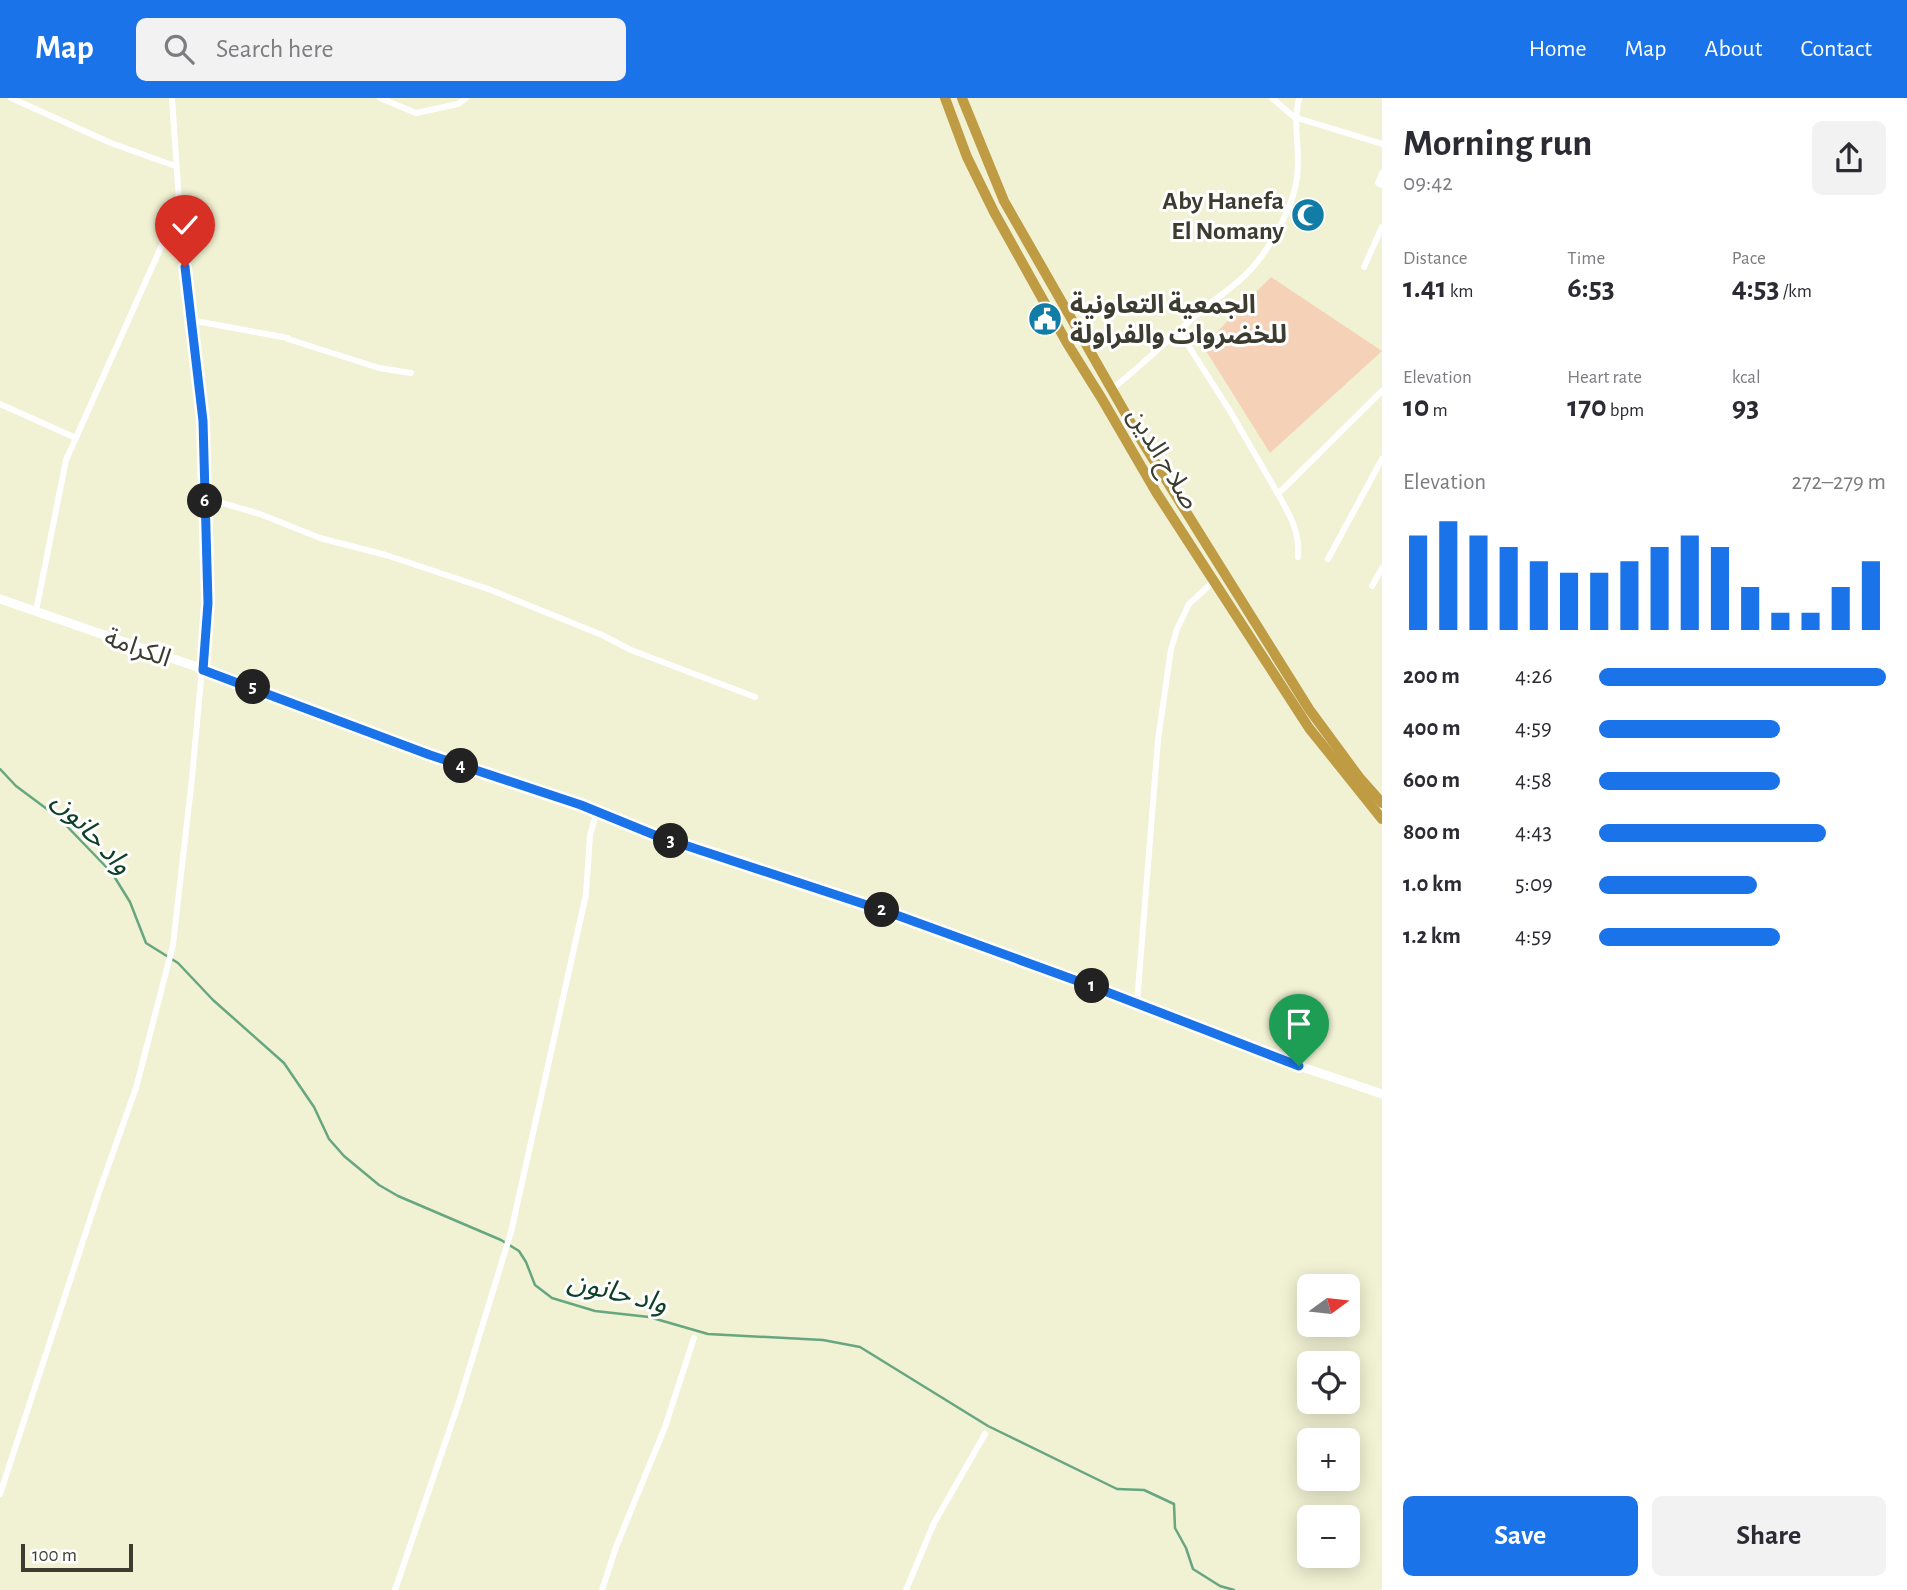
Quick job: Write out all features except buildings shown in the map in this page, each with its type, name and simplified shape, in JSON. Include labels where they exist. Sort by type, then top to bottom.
[{"type":"highway","name":"صلاح الدين","points":[[945,98],[972,168],[994,212],[1041,298],[1156,492],[1309,728],[1382,819]]},
{"type":"highway","name":"صلاح الدين","points":[[962,98],[1004,201],[1111,390],[1309,709],[1359,777],[1382,803]]},
{"type":"main road","name":"الكرامة","points":[[0,599],[203,670],[408,747],[597,812],[657,836],[888,912],[1137,1003],[1299,1066],[1382,1094]]},
{"type":"street","points":[[11,98],[111,143],[175,166]]},
{"type":"street","points":[[0,1494],[136,1088],[172,950],[208,603],[203,421],[179,213],[172,98]]},
{"type":"street","points":[[380,98],[416,113],[458,104],[467,98]]},
{"type":"street","points":[[1272,98],[1294,117],[1382,144]]},
{"type":"street","points":[[1111,390],[1244,277],[1272,240],[1286,212],[1297,178],[1294,117],[1299,98]]},
{"type":"street","points":[[1382,173],[1378,183],[1382,185]]},
{"type":"street","points":[[36,611],[66,460],[154,262],[179,213]]},
{"type":"street","points":[[1363,267],[1382,227]]},
{"type":"street","points":[[190,320],[288,339],[379,368],[411,373]]},
{"type":"street","points":[[1179,331],[1230,411],[1292,518],[1299,540],[1297,557]]},
{"type":"street","points":[[1278,494],[1382,391]]},
{"type":"street","points":[[0,404],[76,438]]},
{"type":"street","points":[[1328,559],[1382,459]]},
{"type":"street","points":[[205,498],[260,514],[320,538],[386,555],[491,590],[755,697]]},
{"type":"street","points":[[1372,586],[1382,568]]},
{"type":"street","points":[[1137,1003],[1158,740],[1171,649],[1189,604],[1214,581]]},
{"type":"street","points":[[395,1590],[459,1402],[507,1249],[586,894],[590,835],[597,812]]},
{"type":"street","points":[[602,1590],[665,1427],[694,1338]]},
{"type":"street","points":[[906,1590],[934,1523],[985,1434]]},
{"type":"shaded area","points":[[1271,277],[1382,351],[1270,453],[1203,346]]},
{"type":"waterway","name":"واد حانون","points":[[0,769],[16,786],[59,818],[112,873],[130,902],[146,943],[178,963],[213,1000],[284,1063],[314,1107],[329,1139],[344,1156],[379,1185],[398,1196],[501,1240],[519,1251],[535,1285],[552,1298],[595,1311],[649,1317],[708,1334],[823,1340],[860,1347],[988,1426],[1117,1489],[1144,1490],[1174,1504],[1175,1528],[1193,1569],[1220,1586],[1234,1590]]},
{"type":"place","name":"Aby Hanefa El Nomany","points":[[1308,215]]},
{"type":"place","name":"الجمعية التعاونية للخضروات والفراولة","points":[[1045,319]]},
{"type":"route","points":[[185,267],[203,421],[208,603],[203,670],[430,755],[581,805],[631,827],[888,912],[1299,1066]]}]
